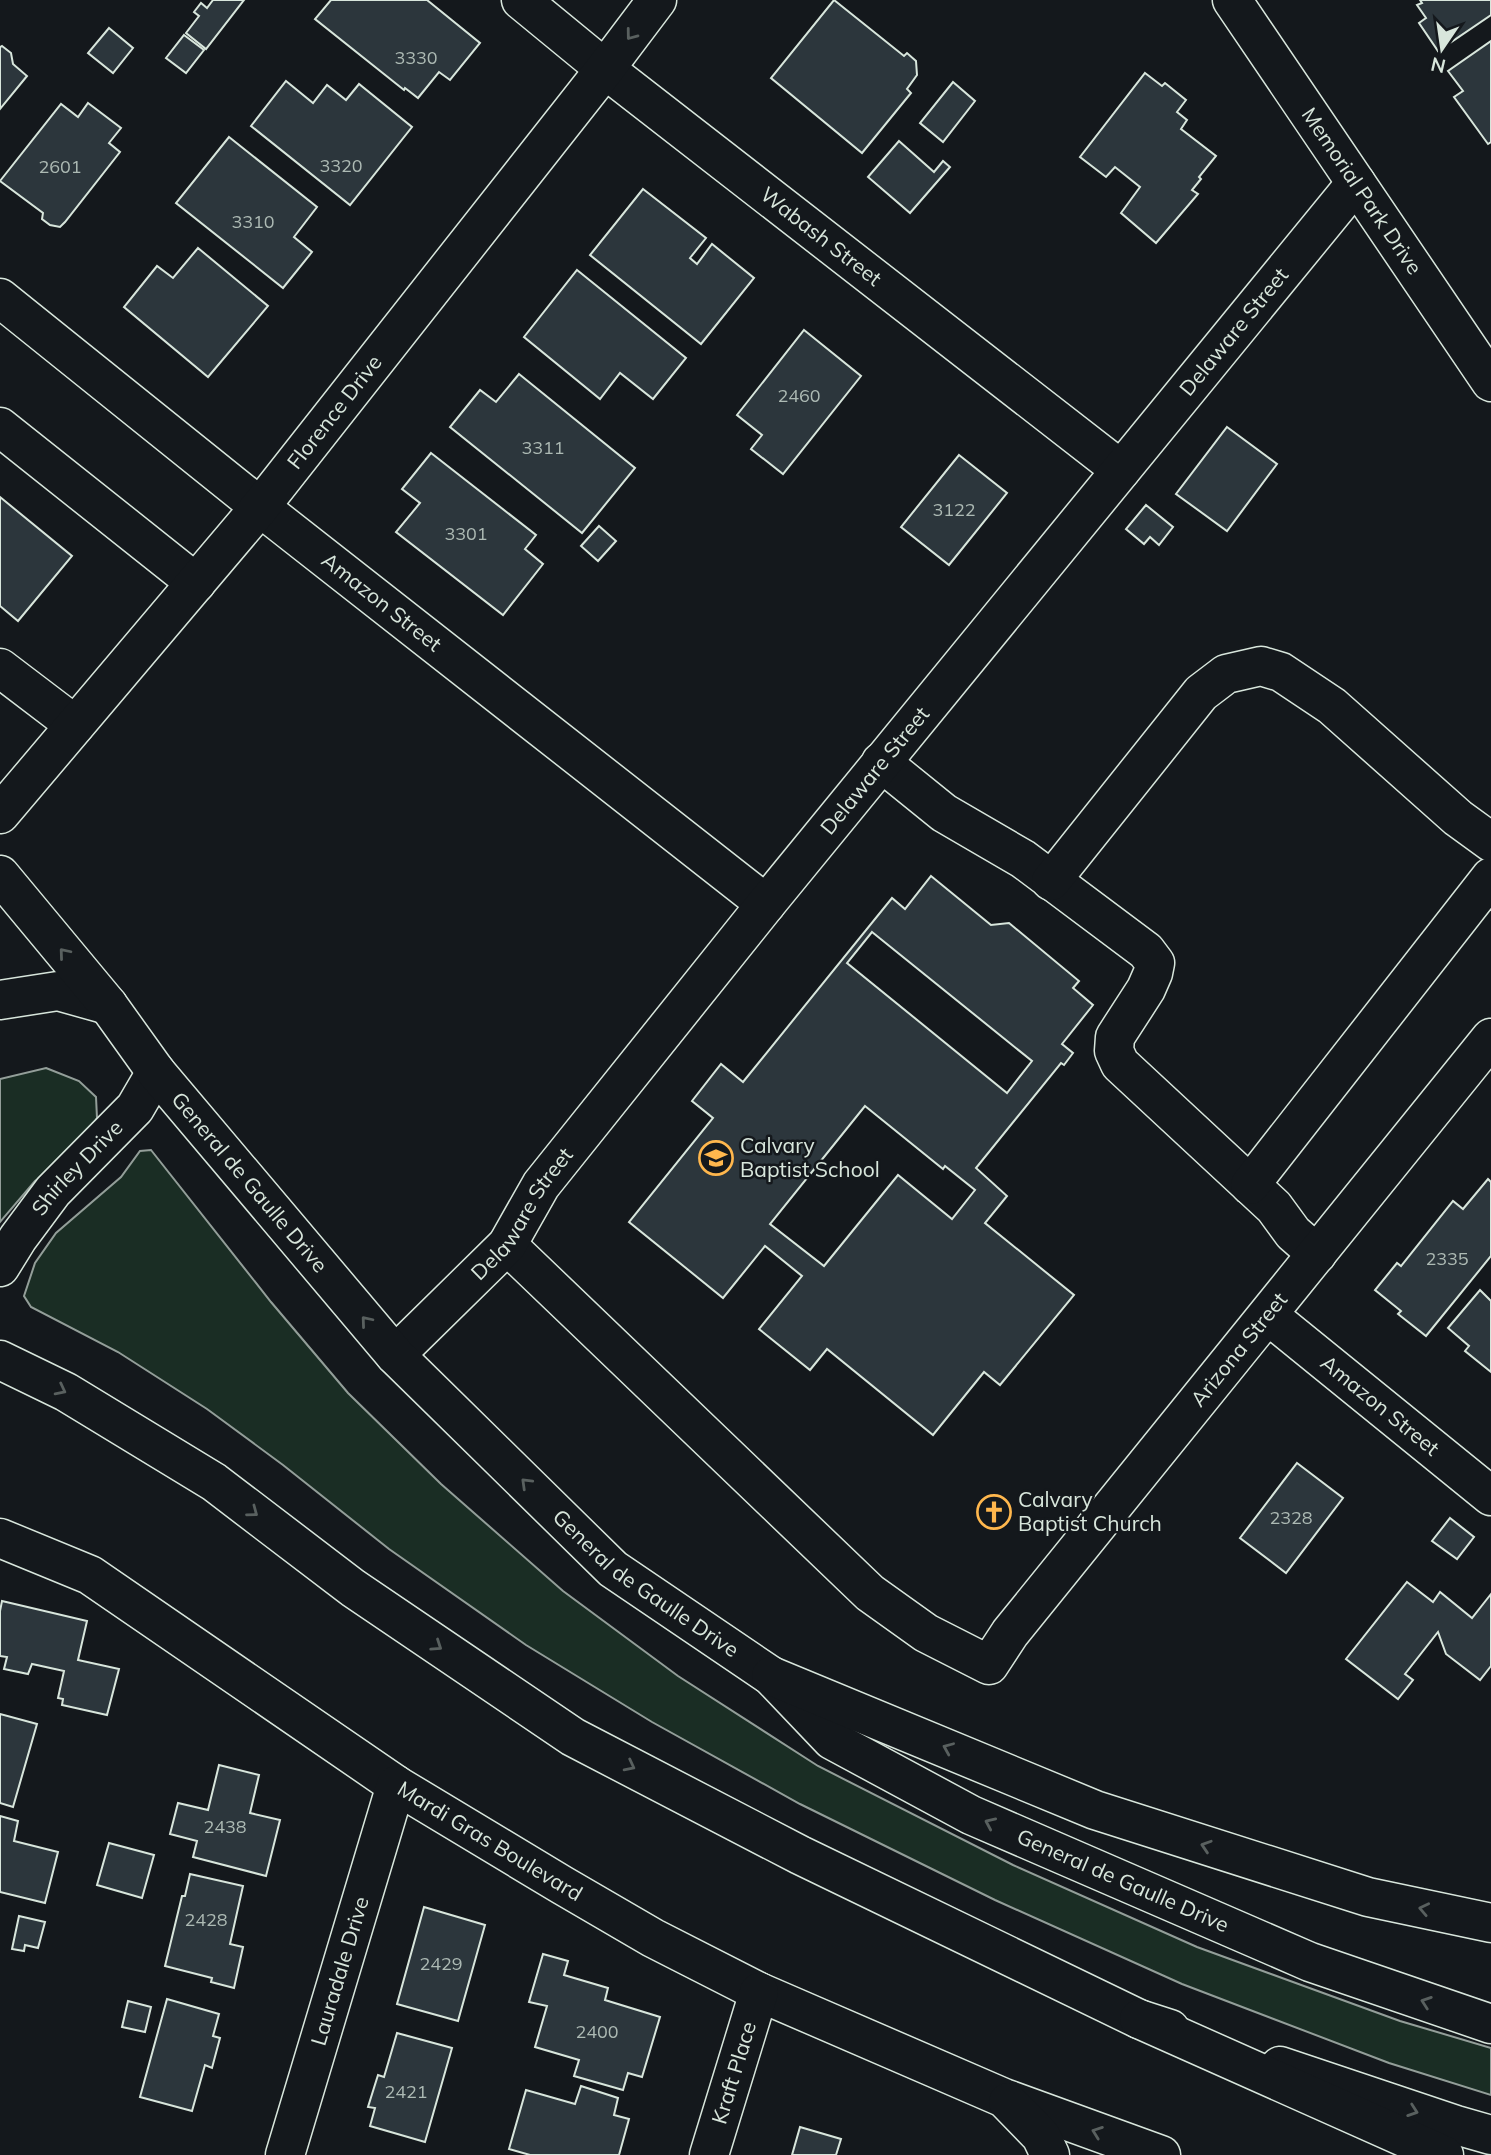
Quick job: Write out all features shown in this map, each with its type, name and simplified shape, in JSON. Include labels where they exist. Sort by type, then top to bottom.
[{"type":"main road","name":"Wabash Street","points":[[521,0],[605,69],[1121,470]]},
{"type":"main road","name":"Florence Drive","points":[[0,814],[260,507],[657,0]]},
{"type":"main road","name":"Memorial Park Drive","points":[[1231,0],[1491,383]]},
{"type":"main road","name":"Delaware Street","points":[[395,1355],[507,1245],[541,1185],[881,762],[1356,183]]},
{"type":"main road","name":"Amazon Street","points":[[0,298],[260,507],[766,904]]},
{"type":"main road","points":[[0,427],[195,583]]},
{"type":"main road","points":[[1051,881],[1201,693],[1226,674],[1261,666],[1281,672],[1332,706],[1458,818],[1491,842]]},
{"type":"main road","points":[[0,668],[75,725]]},
{"type":"main road","points":[[881,762],[944,813],[1023,859],[1146,951],[1155,963],[1153,973],[1146,989],[1115,1037],[1114,1051],[1120,1064],[1274,1207],[1293,1233],[1317,1254]]},
{"type":"main road","name":"General de Gaulle Drive","points":[[0,875],[107,1005],[156,1072],[395,1355],[613,1569],[771,1675],[832,1740],[971,1815],[1310,1962],[1491,2024]]},
{"type":"main road","points":[[1250,1185],[1491,877]]},
{"type":"main road","points":[[0,1000],[58,991],[107,1005]]},
{"type":"main road","name":"Arizona Street","points":[[507,1245],[870,1593],[926,1633],[989,1665],[1010,1633],[1491,1038]]},
{"type":"main road","name":"Shirley Drive","points":[[0,1268],[18,1238],[53,1191],[135,1108],[156,1072]]},
{"type":"main road","name":"Amazon Street","points":[[1268,1315],[1491,1496]]},
{"type":"main road","points":[[0,1360],[66,1392],[214,1482],[353,1588],[573,1737],[800,1855],[1139,2019],[1444,2155]]},
{"type":"main road","name":"Mardi Gras Boulevard","points":[[0,1538],[90,1575],[396,1785],[642,1931],[759,1992],[1004,2098],[1161,2155]]},
{"type":"main road","points":[[771,1675],[1095,1810],[1368,1897],[1491,1923]]},
{"type":"main road","name":"Lauradale Drive","points":[[285,2155],[396,1785]]},
{"type":"main road","name":"Kraft Place","points":[[709,2155],[759,1992]]},
{"type":"main road","points":[[1139,2019],[1491,2135]]},
{"type":"main road","name":"Mardi Gras Boulevard","points":[[1004,2098],[1041,2136],[1050,2155]]},
{"type":"green space","points":[[46,1068],[79,1081],[96,1097],[97,1118],[78,1149],[35,1181],[0,1222],[0,1079]]},
{"type":"green space","points":[[151,1150],[271,1302],[348,1393],[441,1484],[563,1591],[678,1676],[818,1766],[1013,1865],[1197,1947],[1400,2021],[1491,2048],[1491,2095],[1389,2063],[1182,1984],[995,1900],[800,1804],[652,1722],[526,1645],[389,1549],[207,1409],[118,1352],[31,1307],[24,1296],[35,1263],[56,1233],[121,1177],[140,1151]]},
{"type":"building","points":[[213,0],[244,0],[206,49],[186,33],[199,16],[194,12],[201,3],[207,8]]},
{"type":"building","points":[[331,0],[427,0],[480,43],[450,80],[439,72],[418,98],[405,88],[404,90],[315,19]]},
{"type":"building","points":[[834,0],[904,56],[907,53],[916,61],[917,75],[907,89],[911,93],[862,153],[771,78]]},
{"type":"building","points":[[1420,0],[1491,0],[1491,15],[1438,51],[1419,23],[1426,18],[1417,5],[1422,3]]},
{"type":"building","points":[[109,28],[133,48],[113,73],[88,53]]},
{"type":"building","points":[[184,35],[204,50],[186,73],[166,58]]},
{"type":"building","points":[[1491,41],[1491,142],[1488,144],[1454,97],[1463,91],[1448,71]]},
{"type":"building","points":[[0,47],[11,53],[13,64],[27,76],[0,109]]},
{"type":"building","points":[[1145,73],[1162,86],[1165,83],[1186,100],[1177,112],[1187,120],[1181,129],[1216,156],[1192,190],[1198,194],[1156,243],[1121,213],[1140,187],[1115,167],[1106,177],[1080,157]]},
{"type":"building","points":[[286,81],[313,103],[327,85],[346,100],[359,84],[412,127],[350,205],[251,126]]},
{"type":"building","points":[[953,82],[975,101],[943,142],[920,123]]},
{"type":"building","points":[[88,103],[121,128],[109,143],[120,152],[65,222],[60,227],[50,225],[42,219],[43,213],[0,181],[61,104],[78,117]]},
{"type":"building","points":[[229,137],[317,207],[294,237],[312,252],[283,288],[176,203]]},
{"type":"building","points":[[899,141],[934,172],[943,161],[950,167],[910,213],[868,177]]},
{"type":"building","points":[[643,189],[706,238],[690,258],[697,264],[712,244],[754,278],[701,344],[590,255]]},
{"type":"building","points":[[198,248],[268,306],[208,377],[124,307],[157,266],[173,278]]},
{"type":"building","points":[[577,270],[686,358],[653,399],[620,373],[600,399],[524,337]]},
{"type":"building","points":[[804,330],[861,376],[783,474],[751,449],[762,435],[737,415]]},
{"type":"building","points":[[519,374],[635,468],[582,533],[450,427],[480,390],[496,402]]},
{"type":"building","points":[[1227,427],[1277,464],[1227,531],[1176,494]]},
{"type":"building","points":[[431,453],[536,535],[525,549],[543,564],[503,615],[396,532],[420,503],[402,489]]},
{"type":"building","points":[[959,455],[1007,493],[949,565],[901,527]]},
{"type":"building","points":[[0,497],[72,556],[18,621],[0,606]]},
{"type":"building","points":[[1146,505],[1173,527],[1159,545],[1150,537],[1144,544],[1126,529]]},
{"type":"building","points":[[599,526],[616,541],[598,561],[581,546]]},
{"type":"building","points":[[931,876],[991,925],[1009,923],[1079,981],[1073,988],[1093,1005],[1062,1044],[1073,1053],[1064,1065],[1061,1063],[976,1168],[1007,1196],[985,1223],[1074,1295],[1000,1385],[984,1372],[933,1435],[827,1349],[810,1370],[759,1329],[802,1276],[765,1246],[723,1298],[629,1222],[713,1118],[692,1101],[721,1064],[743,1082],[892,898],[905,909]],"holes":[[[872,932],[1032,1061],[1007,1093],[847,963]],[[865,1106],[943,1169],[945,1166],[975,1190],[952,1219],[898,1175],[824,1266],[770,1224]]]},
{"type":"building","points":[[1488,1179],[1491,1182],[1491,1256],[1426,1336],[1398,1314],[1401,1311],[1375,1290],[1397,1263],[1401,1266],[1453,1201],[1463,1209]]},
{"type":"building","points":[[1480,1290],[1491,1301],[1491,1372],[1465,1351],[1469,1346],[1448,1328]]},
{"type":"building","points":[[1297,1463],[1343,1498],[1286,1573],[1240,1538]]},
{"type":"building","points":[[1450,1518],[1474,1537],[1457,1559],[1432,1541]]},
{"type":"building","points":[[1407,1582],[1433,1602],[1440,1592],[1472,1618],[1491,1594],[1491,1666],[1480,1680],[1446,1654],[1438,1632],[1405,1674],[1413,1680],[1398,1699],[1346,1659]]},
{"type":"building","points":[[2,1601],[87,1621],[78,1660],[119,1669],[107,1715],[62,1705],[63,1699],[58,1698],[64,1671],[32,1664],[28,1674],[4,1669],[7,1657],[0,1656]]},
{"type":"building","points":[[0,1714],[37,1724],[13,1807],[0,1803]]},
{"type":"building","points":[[219,1765],[259,1775],[250,1813],[280,1820],[266,1876],[193,1857],[197,1841],[170,1834],[178,1803],[208,1810]]},
{"type":"building","points":[[0,1816],[18,1821],[14,1841],[58,1852],[45,1903],[0,1892]]},
{"type":"building","points":[[109,1843],[154,1855],[142,1898],[97,1885]]},
{"type":"building","points":[[190,1874],[243,1886],[230,1944],[243,1947],[234,1988],[211,1982],[212,1978],[165,1966]]},
{"type":"building","points":[[424,1907],[485,1925],[458,2021],[397,2004]]},
{"type":"building","points":[[19,1916],[45,1922],[38,1948],[25,1945],[24,1951],[12,1949]]},
{"type":"building","points":[[543,1954],[568,1961],[564,1975],[608,1988],[605,2000],[660,2017],[642,2077],[628,2073],[623,2090],[574,2076],[579,2060],[535,2047],[547,2006],[529,2002]]},
{"type":"building","points":[[167,1999],[219,2014],[213,2036],[220,2038],[212,2068],[205,2065],[192,2111],[140,2097]]},
{"type":"building","points":[[128,2001],[151,2007],[145,2032],[122,2027]]},
{"type":"building","points":[[397,2033],[452,2048],[425,2142],[370,2126],[375,2108],[368,2107],[378,2075],[384,2077]]},
{"type":"building","points":[[581,2086],[618,2098],[614,2115],[629,2119],[619,2155],[530,2155],[509,2149],[526,2090],[575,2104]]},
{"type":"building","points":[[800,2127],[841,2139],[836,2155],[792,2155]]},
{"type":"place","name":"Calvary Baptist School","points":[[716,1158]]},
{"type":"place","name":"Calvary Baptist Church","points":[[994,1512]]}]
